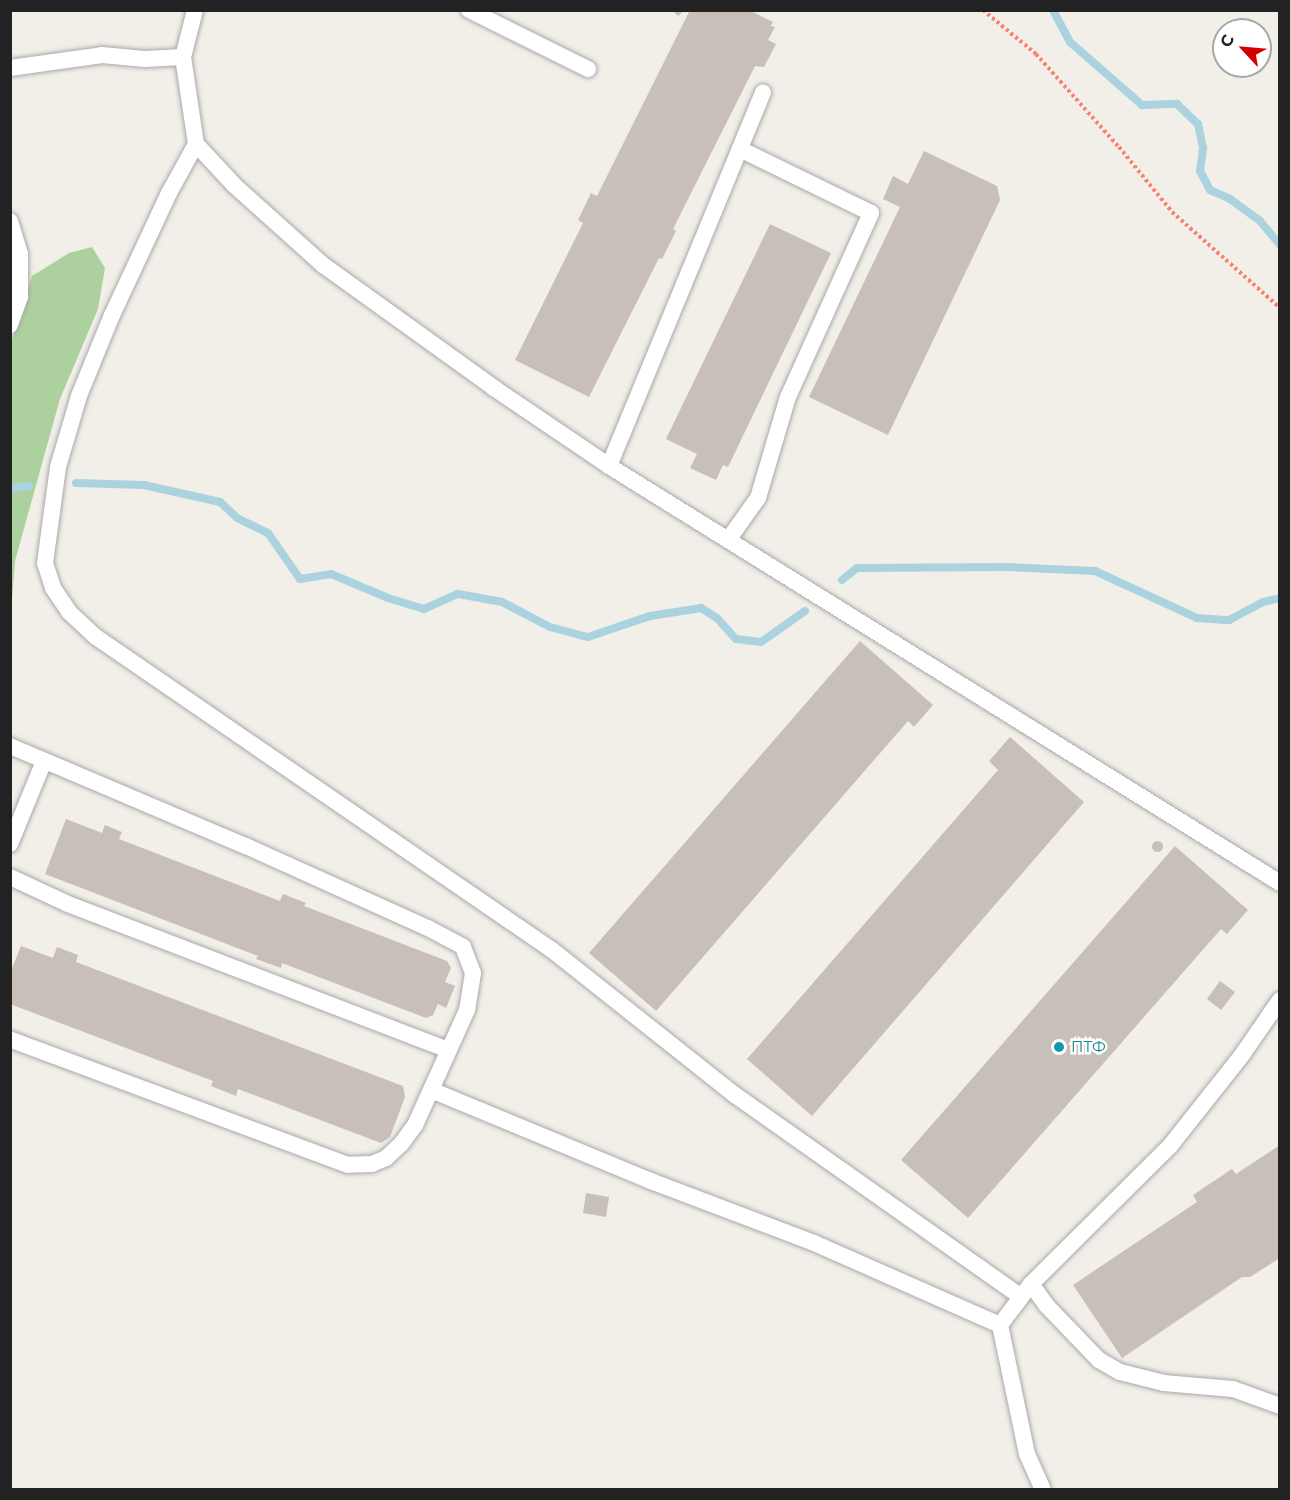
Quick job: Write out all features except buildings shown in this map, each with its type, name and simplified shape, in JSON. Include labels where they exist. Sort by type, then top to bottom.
[{"type":"lane","points":[[195,10],[183,57],[196,144],[235,186],[323,265],[609,466],[1280,883]]},
{"type":"lane","points":[[468,10],[588,69]]},
{"type":"lane","points":[[10,68],[102,55],[145,59],[183,57]]},
{"type":"lane","points":[[609,466],[763,92]]},
{"type":"lane","points":[[196,144],[169,193],[112,315],[79,396],[58,467],[45,563],[53,588],[69,612],[96,637],[552,950],[735,1095],[1026,1290],[1046,1305],[1099,1360],[1120,1372],[1164,1383],[1233,1389],[1280,1406]]},
{"type":"lane","points":[[728,540],[758,498],[789,397],[871,213],[740,148]]},
{"type":"lane","points":[[10,222],[20,254],[20,297],[10,325]]},
{"type":"lane","points":[[10,746],[246,846],[428,928],[463,947],[473,974],[467,1010],[415,1125],[401,1144],[386,1158],[372,1164],[348,1165],[10,1039]]},
{"type":"lane","points":[[10,844],[44,761]]},
{"type":"lane","points":[[10,877],[68,904],[448,1050]]},
{"type":"lane","points":[[1043,1490],[1027,1454],[1000,1325],[1026,1290],[1170,1146],[1242,1055],[1280,1000]]},
{"type":"lane","points":[[431,1090],[651,1181],[814,1243],[1000,1325]]},
{"type":"path","points":[[984,10],[1036,54],[1119,147],[1172,212],[1280,308]]},
{"type":"green space","points":[[92,247],[105,268],[98,309],[60,399],[15,561],[11,613],[11,342],[32,276],[69,253]]},
{"type":"waterway","points":[[1053,10],[1070,42],[1142,105],[1177,104],[1198,124],[1203,148],[1200,171],[1210,190],[1230,199],[1260,221],[1280,245]]},
{"type":"waterway","points":[[76,483],[144,485],[220,502],[237,518],[268,533],[300,579],[331,574],[388,598],[424,609],[458,594],[502,602],[550,627],[588,637],[650,616],[701,608],[717,618],[736,639],[761,642],[805,611]]},
{"type":"waterway","points":[[10,488],[29,486]]},
{"type":"waterway","points":[[842,580],[857,568],[1006,567],[1095,571],[1197,618],[1229,620],[1263,602],[1280,598]]},
{"type":"place","name":"ПТФ","points":[[1059,1047]]}]
